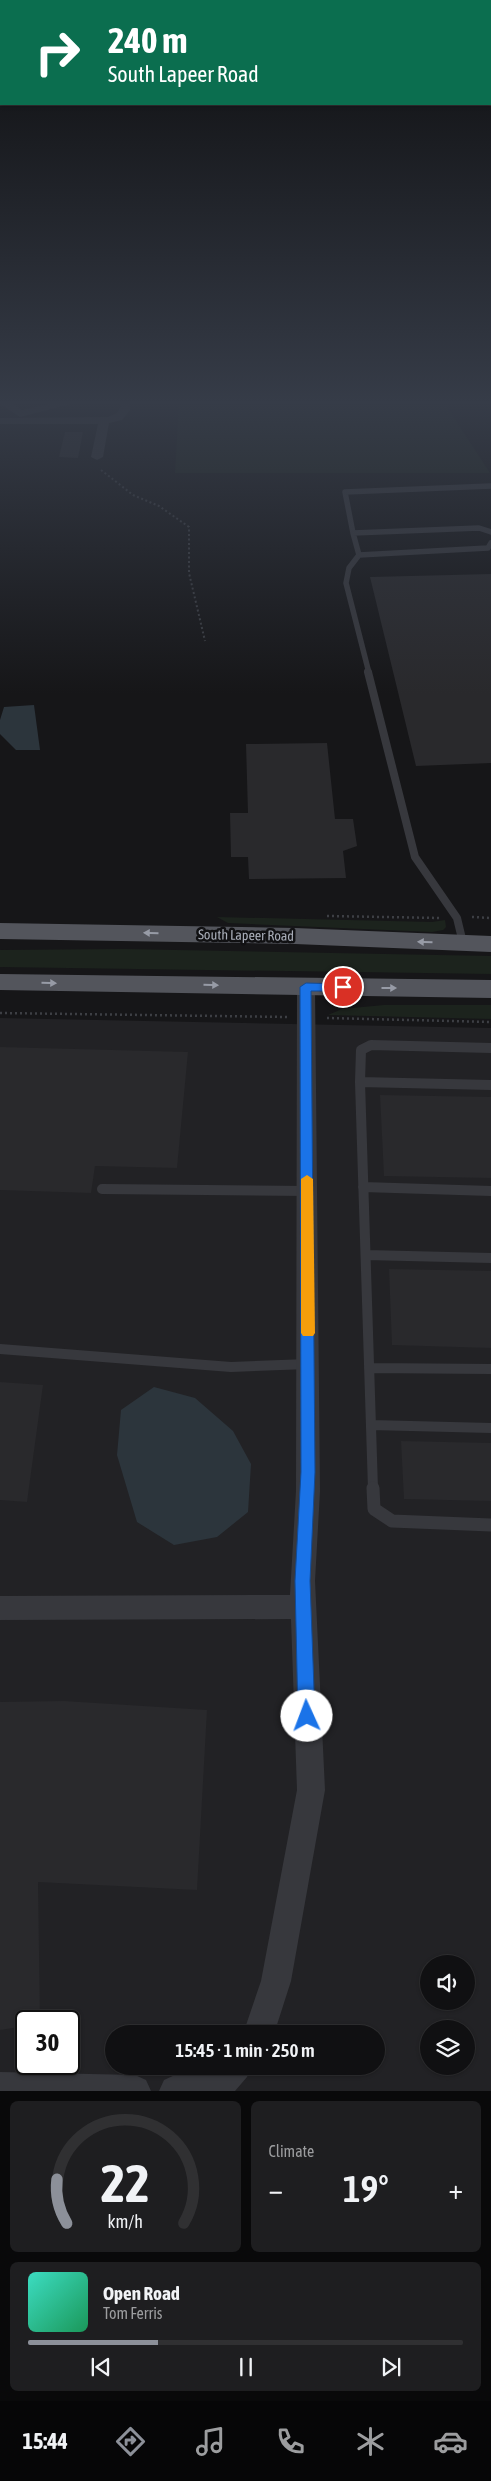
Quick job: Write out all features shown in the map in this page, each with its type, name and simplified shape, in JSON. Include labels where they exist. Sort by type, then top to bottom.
[{"type":"main road","name":"South Lapeer Road","points":[[0,931],[285,936],[491,944]]},
{"type":"main road","points":[[0,982],[491,989]]},
{"type":"street","points":[[261,2025],[276,1981],[312,1790],[302,1581],[308,1491],[306,987]]},
{"type":"street","points":[[0,1608],[303,1607]]},
{"type":"street","points":[[175,2091],[218,2086],[228,2075]]},
{"type":"street","points":[[0,2088],[135,2091]]},
{"type":"lane","points":[[346,499],[358,555]]},
{"type":"lane","points":[[353,533],[479,528],[491,532]]},
{"type":"lane","points":[[463,943],[457,918],[415,857],[346,584],[349,563],[358,555],[488,548],[491,543]]},
{"type":"lane","points":[[491,1048],[371,1045],[360,1050],[374,1509],[392,1521],[491,1525]]},
{"type":"lane","points":[[360,1082],[491,1085]]},
{"type":"lane","points":[[363,1188],[491,1191]]},
{"type":"lane","points":[[102,1189],[307,1191]]},
{"type":"lane","points":[[366,1255],[491,1258]]},
{"type":"lane","points":[[0,1349],[231,1367],[308,1364]]},
{"type":"lane","points":[[369,1368],[491,1369]]},
{"type":"lane","points":[[371,1425],[491,1428]]},
{"type":"path","points":[[142,499],[159,506],[189,527],[188,573],[205,641]]},
{"type":"path","points":[[0,1013],[285,1017]]},
{"type":"path","points":[[325,1018],[491,1022]]},
{"type":"shaded area","points":[[34,705],[40,750],[16,750],[0,734],[0,720],[4,707]]},
{"type":"shaded area","points":[[217,917],[432,922],[445,920],[446,927],[443,930],[432,932],[228,923]]},
{"type":"shaded area","points":[[124,949],[491,956],[491,974],[0,967],[0,950]]},
{"type":"shaded area","points":[[384,1005],[491,1005],[491,1019],[328,1015],[342,1009]]},
{"type":"shaded area","points":[[0,1018],[491,1028],[491,2091],[0,2091]]},
{"type":"shaded area","points":[[154,1387],[195,1398],[233,1431],[251,1464],[248,1512],[217,1537],[174,1545],[137,1522],[117,1455],[121,1410]]},
{"type":"building","points":[[491,574],[491,763],[416,766],[370,577]]},
{"type":"building","points":[[327,743],[335,819],[353,819],[357,846],[343,851],[346,878],[249,879],[248,857],[231,857],[230,813],[248,813],[246,744]]},
{"type":"building","points":[[0,1047],[188,1052],[177,1168],[95,1166],[91,1193],[0,1190]]},
{"type":"building","points":[[380,1095],[491,1097],[491,1178],[384,1176]]},
{"type":"building","points":[[389,1269],[491,1271],[491,1348],[392,1345]]},
{"type":"building","points":[[0,1382],[43,1385],[27,1502],[0,1500]]},
{"type":"building","points":[[401,1441],[491,1443],[491,1501],[404,1499]]},
{"type":"building","points":[[64,1701],[207,1710],[197,1890],[38,1882],[40,2010],[15,2010],[15,2028],[0,2030],[0,1702]]},
{"type":"slow traffic","points":[[307,1179],[308,1333]]},
{"type":"route","points":[[307,1716],[302,1581],[308,1491],[306,987],[343,987]]}]
